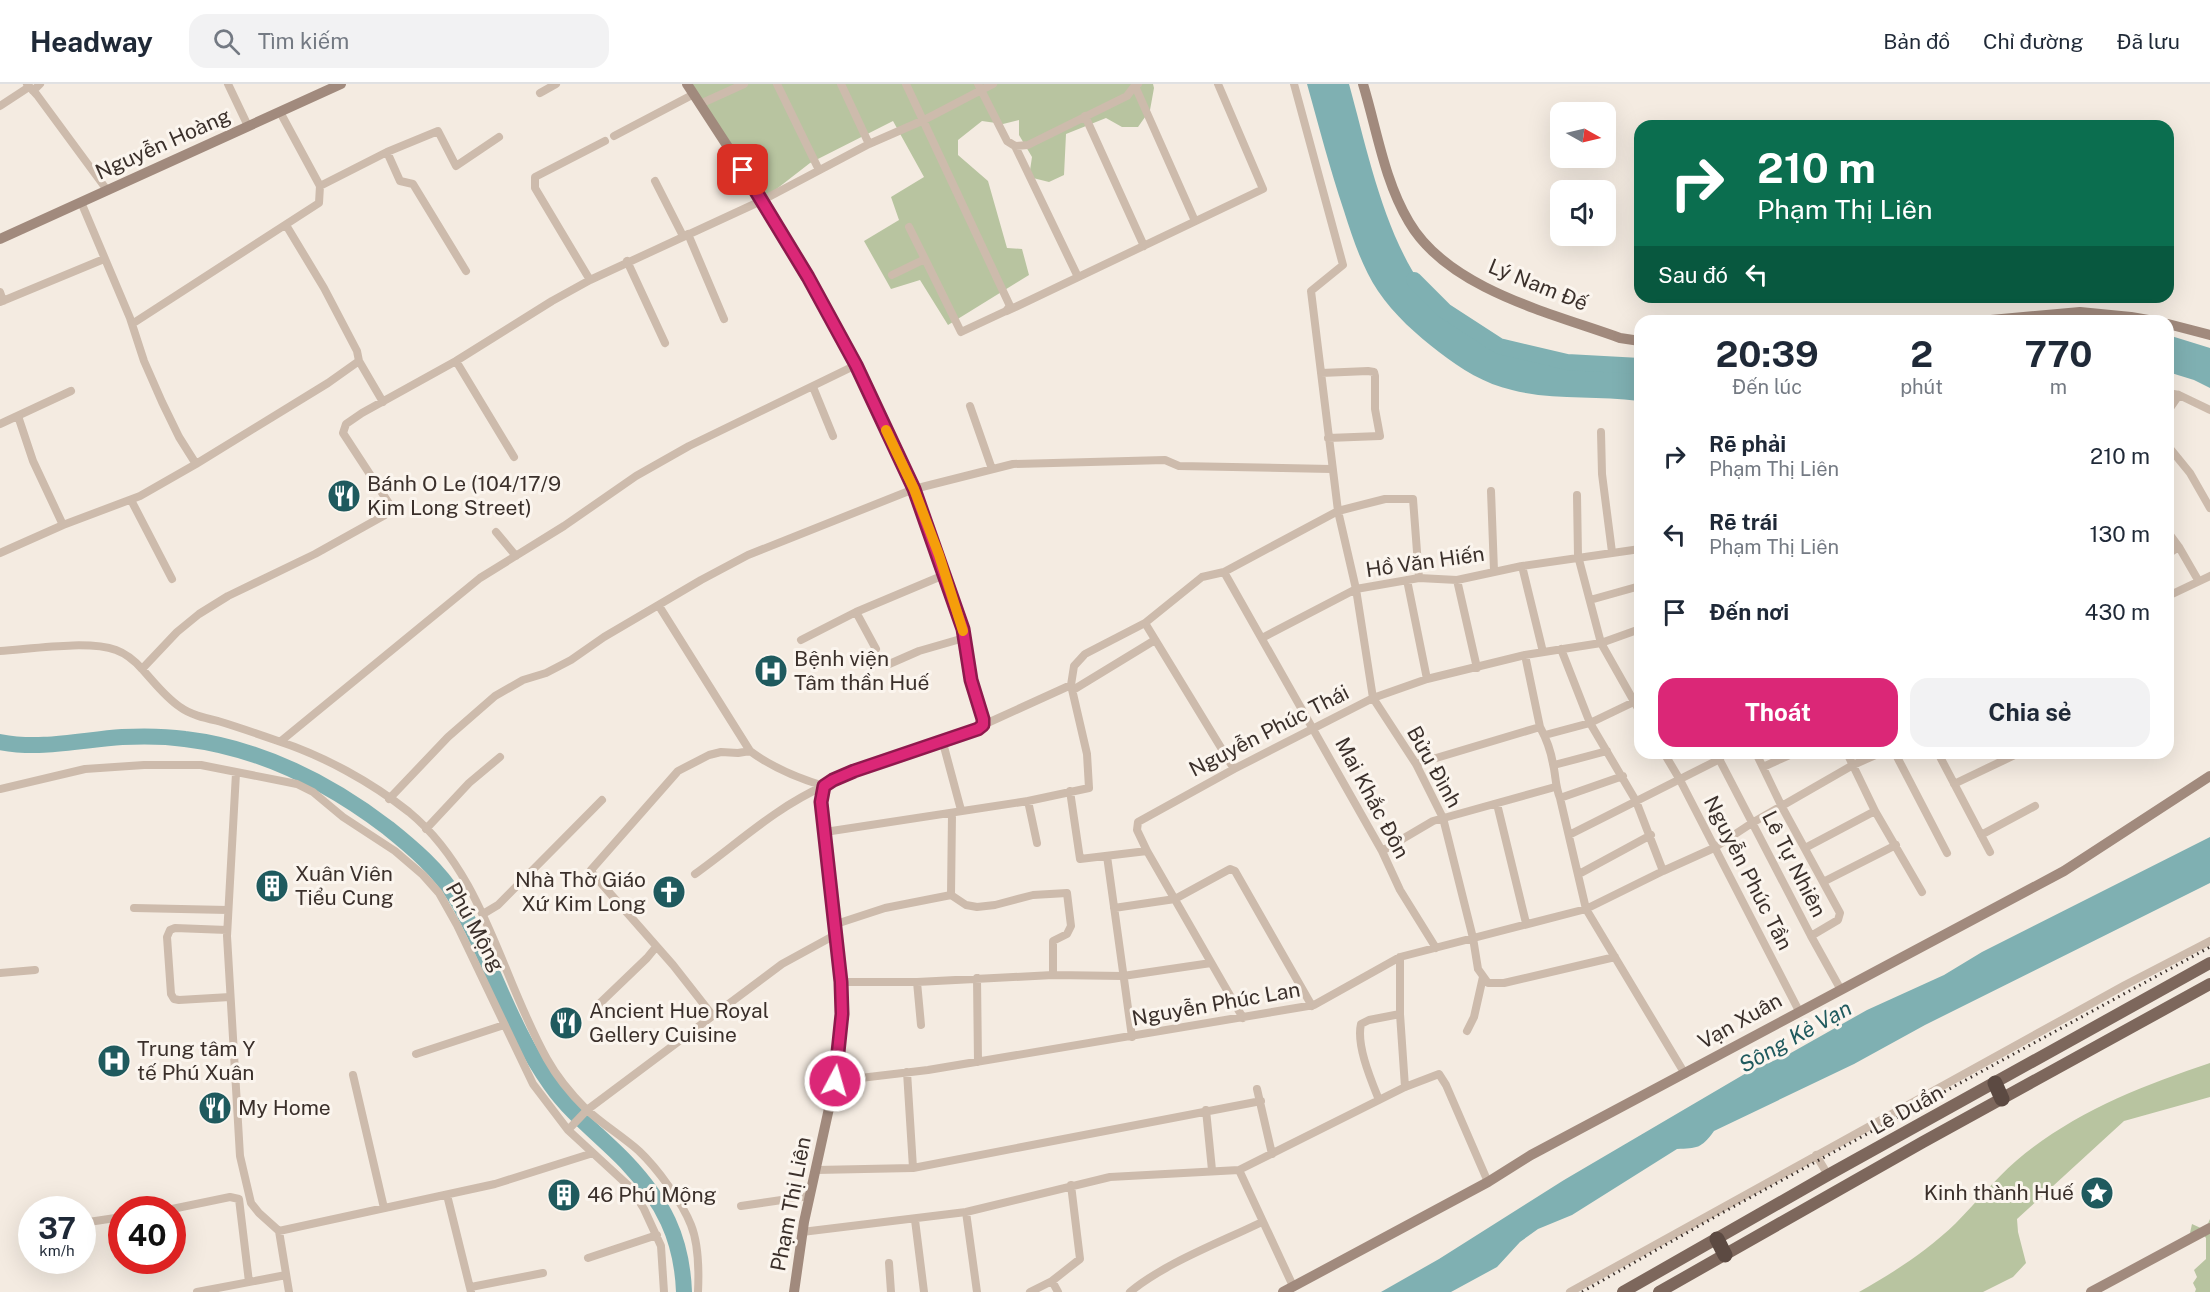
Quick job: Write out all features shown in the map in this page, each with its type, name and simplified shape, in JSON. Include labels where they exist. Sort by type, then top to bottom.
[{"type":"highway","points":[[1995,1083],[2002,1099]]},
{"type":"highway","points":[[1717,1239],[1725,1255]]},
{"type":"main road","name":"Lê Duẩn","points":[[1623,1292],[1828,1175],[2210,963]]},
{"type":"main road","name":"Lê Duẩn","points":[[1659,1292],[2210,984]]},
{"type":"street","points":[[0,106],[30,87],[40,84]]},
{"type":"street","points":[[228,84],[248,126]]},
{"type":"street","name":"Nguyễn Hoàng","points":[[0,239],[341,84]]},
{"type":"street","points":[[540,93],[556,84]]},
{"type":"street","points":[[687,84],[808,277],[856,365],[914,489],[964,638],[971,680],[980,705],[983,725]]},
{"type":"street","points":[[614,136],[697,99],[744,84]]},
{"type":"street","points":[[777,84],[819,170]]},
{"type":"street","points":[[841,84],[869,144]]},
{"type":"street","points":[[906,84],[1009,301],[1010,306],[1006,311]]},
{"type":"street","points":[[142,669],[177,632],[219,602],[315,554],[389,511],[390,506],[344,433],[346,424],[456,362],[552,301],[590,280],[761,201],[869,144],[924,120],[980,87],[993,84]]},
{"type":"street","points":[[909,227],[961,332],[1263,189],[1218,84]]},
{"type":"street","name":"Bửu Đình","points":[[1294,84],[1343,265],[1311,291],[1338,511],[1356,589],[1373,698],[1416,764],[1443,818],[1473,938],[1478,969],[1483,977]]},
{"type":"street","name":"Lý Nam Đế","points":[[1364,84],[1384,165],[1409,223],[1423,243],[1442,260],[1492,292],[1620,338],[1634,340]]},
{"type":"street","points":[[1015,146],[1028,145],[1127,96],[1137,85],[1195,221]]},
{"type":"street","points":[[30,87],[107,190]]},
{"type":"street","points":[[980,87],[1007,141],[1015,146],[1078,277]]},
{"type":"street","points":[[132,324],[319,203],[320,186],[280,112]]},
{"type":"street","points":[[1085,116],[1144,246]]},
{"type":"street","points":[[320,186],[387,152],[438,131],[456,166],[499,137]]},
{"type":"street","points":[[590,280],[535,188],[534,182],[535,177],[605,141]]},
{"type":"street","points":[[387,152],[400,182],[413,184],[466,271]]},
{"type":"street","points":[[655,181],[685,235],[724,319]]},
{"type":"street","points":[[81,202],[132,324],[144,361],[179,437],[196,464]]},
{"type":"street","points":[[286,225],[324,288],[357,351],[359,361],[383,402]]},
{"type":"street","points":[[0,292],[2,301],[104,259]]},
{"type":"street","points":[[892,275],[926,259]]},
{"type":"street","points":[[627,261],[665,343]]},
{"type":"street","points":[[2047,315],[2080,312],[2111,315]]},
{"type":"street","points":[[2174,326],[2210,335]]},
{"type":"street","points":[[0,553],[63,525],[131,500],[196,464],[328,383],[359,361]]},
{"type":"street","points":[[456,362],[514,457]]},
{"type":"street","points":[[280,741],[480,578],[636,476],[689,446],[856,365]]},
{"type":"street","points":[[1321,373],[1368,370],[1374,372],[1375,376],[1375,409],[1380,436],[1328,438]]},
{"type":"street","points":[[813,387],[833,436]]},
{"type":"street","points":[[0,424],[72,391]]},
{"type":"street","points":[[2174,394],[2210,410]]},
{"type":"street","points":[[2174,402],[2179,395]]},
{"type":"street","points":[[970,406],[992,470]]},
{"type":"street","points":[[18,416],[33,460],[63,525]]},
{"type":"street","points":[[1601,432],[1602,474],[1612,552]]},
{"type":"street","points":[[2174,453],[2190,473],[2210,508]]},
{"type":"street","points":[[389,799],[448,737],[495,696],[523,680],[546,674],[604,637],[748,555],[914,489],[1013,464],[1165,460],[1179,466],[1332,469]]},
{"type":"street","points":[[1491,491],[1494,571]]},
{"type":"street","points":[[1577,495],[1578,556],[1601,643],[1634,698]]},
{"type":"street","points":[[825,832],[952,814],[962,810],[1028,801],[1089,788],[1087,754],[1072,688],[1074,666],[1085,654],[1144,623],[1202,577],[1224,572],[1338,511],[1385,498],[1413,499],[1419,578]]},
{"type":"street","points":[[131,500],[172,579]]},
{"type":"street","points":[[496,532],[516,556]]},
{"type":"street","points":[[2174,540],[2198,580]]},
{"type":"street","points":[[2174,550],[2179,547]]},
{"type":"street","name":"Hồ Văn Hiến","points":[[1262,638],[1356,589],[1419,578],[1457,580],[1578,556],[1634,550]]},
{"type":"street","points":[[1522,566],[1543,652]]},
{"type":"street","name":"Mai Khắc Đôn","points":[[1224,572],[1314,728],[1382,851],[1400,890],[1436,948]]},
{"type":"street","points":[[801,640],[856,612],[944,575]]},
{"type":"street","points":[[2174,593],[2210,576]]},
{"type":"street","points":[[1407,580],[1427,679]]},
{"type":"street","points":[[1457,580],[1477,668]]},
{"type":"street","points":[[1590,600],[1634,588]]},
{"type":"street","points":[[659,606],[750,751],[771,766],[801,780],[824,786]]},
{"type":"street","points":[[856,612],[876,649]]},
{"type":"street","points":[[1144,623],[1234,769]]},
{"type":"street","name":"Nguyễn Phúc Thái","points":[[1243,1018],[1147,851],[1137,830],[1138,822],[1234,769],[1373,698],[1427,679],[1525,655],[1601,643],[1634,631]]},
{"type":"street","points":[[887,665],[919,651],[964,638]]},
{"type":"street","points":[[695,874],[756,827],[833,780],[978,729],[1072,688],[1155,640]]},
{"type":"street","points":[[0,651],[84,646],[103,647],[124,653],[133,659],[162,692],[182,709],[200,717],[280,741],[352,774],[409,813],[426,829],[454,864],[483,914],[519,1001],[547,1059],[585,1112],[640,1152],[667,1185],[691,1224],[699,1275],[698,1292]]},
{"type":"street","points":[[1561,649],[1590,723],[1636,801],[1663,871]]},
{"type":"street","points":[[1525,655],[1540,727],[1545,735],[1554,765],[1555,787],[1560,798],[1586,909],[1685,1074]]},
{"type":"street","points":[[1545,735],[1590,723],[1634,702]]},
{"type":"street","points":[[1416,764],[1540,727]]},
{"type":"street","points":[[943,743],[962,810]]},
{"type":"street","points":[[713,1016],[591,870],[678,771],[709,755],[721,752],[750,751]]},
{"type":"street","points":[[1554,765],[1607,751]]},
{"type":"street","points":[[426,829],[470,783],[500,757]]},
{"type":"street","name":"Nguyễn Phúc Tần","points":[[1668,759],[1799,1011]]},
{"type":"street","points":[[1569,835],[1680,780],[1713,759]]},
{"type":"street","name":"Lê Tự Nhiên","points":[[1720,759],[1841,990]]},
{"type":"street","points":[[1759,759],[1840,917],[1811,936]]},
{"type":"street","points":[[1763,767],[1781,759]]},
{"type":"street","points":[[1850,759],[1875,811],[1922,892]]},
{"type":"street","name":"Nguyễn Phúc Lan","points":[[835,1081],[978,1062],[1312,1006],[1400,957],[1586,909],[1714,848],[1752,823],[1866,759]]},
{"type":"street","points":[[1898,759],[1947,852]]},
{"type":"street","points":[[1941,759],[1990,852]]},
{"type":"street","points":[[1954,784],[2006,759]]},
{"type":"street","name":"Phú Mộng","points":[[0,789],[85,769],[190,764],[286,781],[313,792],[343,817],[395,850],[423,875],[439,894],[457,925],[533,1084],[593,1154],[631,1188],[657,1235],[663,1255],[664,1292]]},
{"type":"street","points":[[236,773],[227,930],[240,1156],[248,1196],[259,1214],[279,1231],[289,1292]]},
{"type":"street","points":[[1560,798],[1623,776]]},
{"type":"street","name":"Vạn Xuân","points":[[1288,1289],[1488,1182],[1531,1155],[2064,871],[2210,776]]},
{"type":"street","name":"Phạm Thị Liên","points":[[794,1292],[809,1196],[835,1081],[842,1014],[841,982],[821,802],[824,786]]},
{"type":"street","points":[[1382,851],[1433,821],[1555,787]]},
{"type":"street","points":[[1070,791],[1080,859],[1147,851]]},
{"type":"street","points":[[483,914],[498,905],[602,800]]},
{"type":"street","points":[[1028,801],[1037,843]]},
{"type":"street","points":[[1497,804],[1526,923]]},
{"type":"street","points":[[1981,835],[2035,806]]},
{"type":"street","points":[[1805,848],[1875,811]]},
{"type":"street","points":[[951,895],[952,814]]},
{"type":"street","points":[[1579,874],[1651,836]]},
{"type":"street","points":[[1823,882],[1896,845]]},
{"type":"street","points":[[1107,856],[1131,1036]]},
{"type":"street","points":[[1114,908],[1175,899],[1230,869],[1235,871],[1312,1006]]},
{"type":"street","points":[[571,1127],[585,1112],[782,964],[834,930],[885,908],[951,895],[966,905],[977,907],[995,905],[1032,895],[1067,893],[1071,926],[1067,934],[1053,941],[1053,975]]},
{"type":"street","points":[[134,908],[228,910]]},
{"type":"street","points":[[227,930],[175,928],[170,930],[167,936],[171,994],[174,999],[230,997]]},
{"type":"street","points":[[1570,1292],[2125,985],[2210,941]]},
{"type":"street","points":[[597,1006],[647,958],[656,946]]},
{"type":"street","points":[[1400,957],[1400,1014],[1405,1087]]},
{"type":"street","points":[[1483,977],[1488,983],[1504,983],[1615,957]]},
{"type":"street","points":[[841,982],[917,982],[1053,975],[1123,976],[1211,963]]},
{"type":"street","points":[[0,973],[35,969]]},
{"type":"street","points":[[1467,1031],[1474,1017],[1483,977]]},
{"type":"street","points":[[977,978],[978,1062]]},
{"type":"street","points":[[917,982],[921,1025]]},
{"type":"street","points":[[1379,1100],[1363,1051],[1360,1028],[1361,1024],[1369,1020],[1400,1014]]},
{"type":"street","points":[[416,1054],[504,1025]]},
{"type":"street","points":[[907,1072],[913,1168]]},
{"type":"street","points":[[802,1233],[966,1212],[1110,1177],[1239,1170],[1405,1087],[1439,1074],[1446,1085],[1488,1182]]},
{"type":"street","points":[[352,1075],[384,1208]]},
{"type":"street","points":[[1257,1089],[1272,1154]]},
{"type":"street","points":[[816,1170],[913,1168],[1261,1101]]},
{"type":"street","points":[[1206,1110],[1212,1170]]},
{"type":"street","points":[[279,1231],[495,1184],[593,1154]]},
{"type":"street","points":[[1816,1155],[1828,1175]]},
{"type":"street","points":[[1239,1170],[1288,1289]]},
{"type":"street","points":[[1030,1292],[1052,1281],[1080,1259],[1071,1185]]},
{"type":"street","points":[[447,1195],[471,1290],[543,1273]]},
{"type":"street","points":[[741,1206],[809,1196]]},
{"type":"street","points":[[186,1206],[230,1197],[239,1199],[249,1282]]},
{"type":"street","points":[[966,1212],[977,1292]]},
{"type":"street","points":[[915,1220],[924,1292]]},
{"type":"street","points":[[1130,1292],[1185,1259],[1262,1222]]},
{"type":"street","points":[[2091,1292],[2210,1228]]},
{"type":"street","points":[[588,1258],[657,1235]]},
{"type":"street","points":[[890,1263],[891,1292]]},
{"type":"street","points":[[197,1292],[286,1275]]},
{"type":"street","points":[[1052,1281],[1058,1292]]},
{"type":"green space","points":[[692,84],[1153,84],[1154,88],[1150,110],[1138,127],[1122,127],[1106,118],[1066,134],[1064,175],[1049,182],[1029,177],[1032,157],[1019,135],[1019,120],[1003,124],[982,121],[958,140],[958,155],[988,181],[1007,248],[1022,249],[1029,275],[948,325],[920,280],[891,289],[864,241],[899,220],[891,197],[924,177],[893,121],[810,163],[761,201]]},
{"type":"green space","points":[[2210,1063],[2210,1097],[2124,1121],[2017,1219],[2026,1263],[2013,1277],[1983,1292],[1859,1292],[1922,1252],[1956,1223],[2016,1161],[2060,1129],[2133,1091]]},
{"type":"green space","points":[[2210,1219],[2210,1292],[2195,1292],[2193,1283],[2197,1277],[2194,1270],[2206,1259],[2206,1238],[2200,1231],[2190,1233],[2192,1224],[2205,1230]]},
{"type":"water","points":[[1307,84],[1349,84],[1373,173],[1394,234],[1423,288],[1442,310],[1475,334],[1528,355],[1634,367],[1634,401],[1543,396],[1528,393],[1483,380],[1456,364],[1406,324],[1378,291],[1358,252]]},
{"type":"water","points":[[2174,337],[2210,348],[2210,388],[2174,374]]},
{"type":"water","points":[[2210,837],[2210,883],[1925,1025],[1854,1064],[1714,1131],[1706,1141],[1698,1146],[1677,1149],[1572,1215],[1538,1229],[1520,1242],[1497,1267],[1451,1292],[1381,1292],[1439,1259],[1564,1180],[1748,1072],[1789,1054],[1867,1010],[1944,975],[1982,952]]},
{"type":"waterway","points":[[1414,280],[1445,311],[1499,346],[1567,362],[1634,366]]},
{"type":"waterway","points":[[0,742],[46,745],[146,736],[213,744],[240,750],[293,770],[342,796],[388,828],[434,869],[456,898],[512,1017],[551,1085],[577,1116],[626,1162],[660,1206],[675,1237],[684,1292]]},
{"type":"railway","points":[[1582,1292],[1720,1214],[2210,947]]},
{"type":"slow traffic","points":[[886,430],[914,489],[939,555],[963,631]]},
{"type":"place","name":"Bánh O Le (104/17/9 Kim Long Street)","points":[[344,496]]},
{"type":"place","name":"Bệnh viện Tâm thần Huế","points":[[771,671]]},
{"type":"place","name":"Xuân Viên Tiểu Cung","points":[[272,886]]},
{"type":"place","name":"Nhà Thờ Giáo Xứ Kim Long","points":[[669,892]]},
{"type":"place","name":"Ancient Hue Royal Gellery Cuisine","points":[[566,1023]]},
{"type":"place","name":"Trung tâm Y tế Phú Xuân","points":[[114,1061]]},
{"type":"place","name":"My Home","points":[[215,1108]]},
{"type":"place","name":"Kinh thành Huế","points":[[2097,1193]]},
{"type":"place","name":"46 Phú Mộng","points":[[564,1195]]},
{"type":"route","points":[[743,170],[808,277],[856,365],[914,489],[963,629],[971,680],[983,719],[983,725],[978,729],[943,743],[854,771],[824,786],[821,802],[841,982],[842,1014],[835,1081]]},
{"type":"water label","name":"Sông Kẻ Vạn","points":[[1795,1036]]}]
